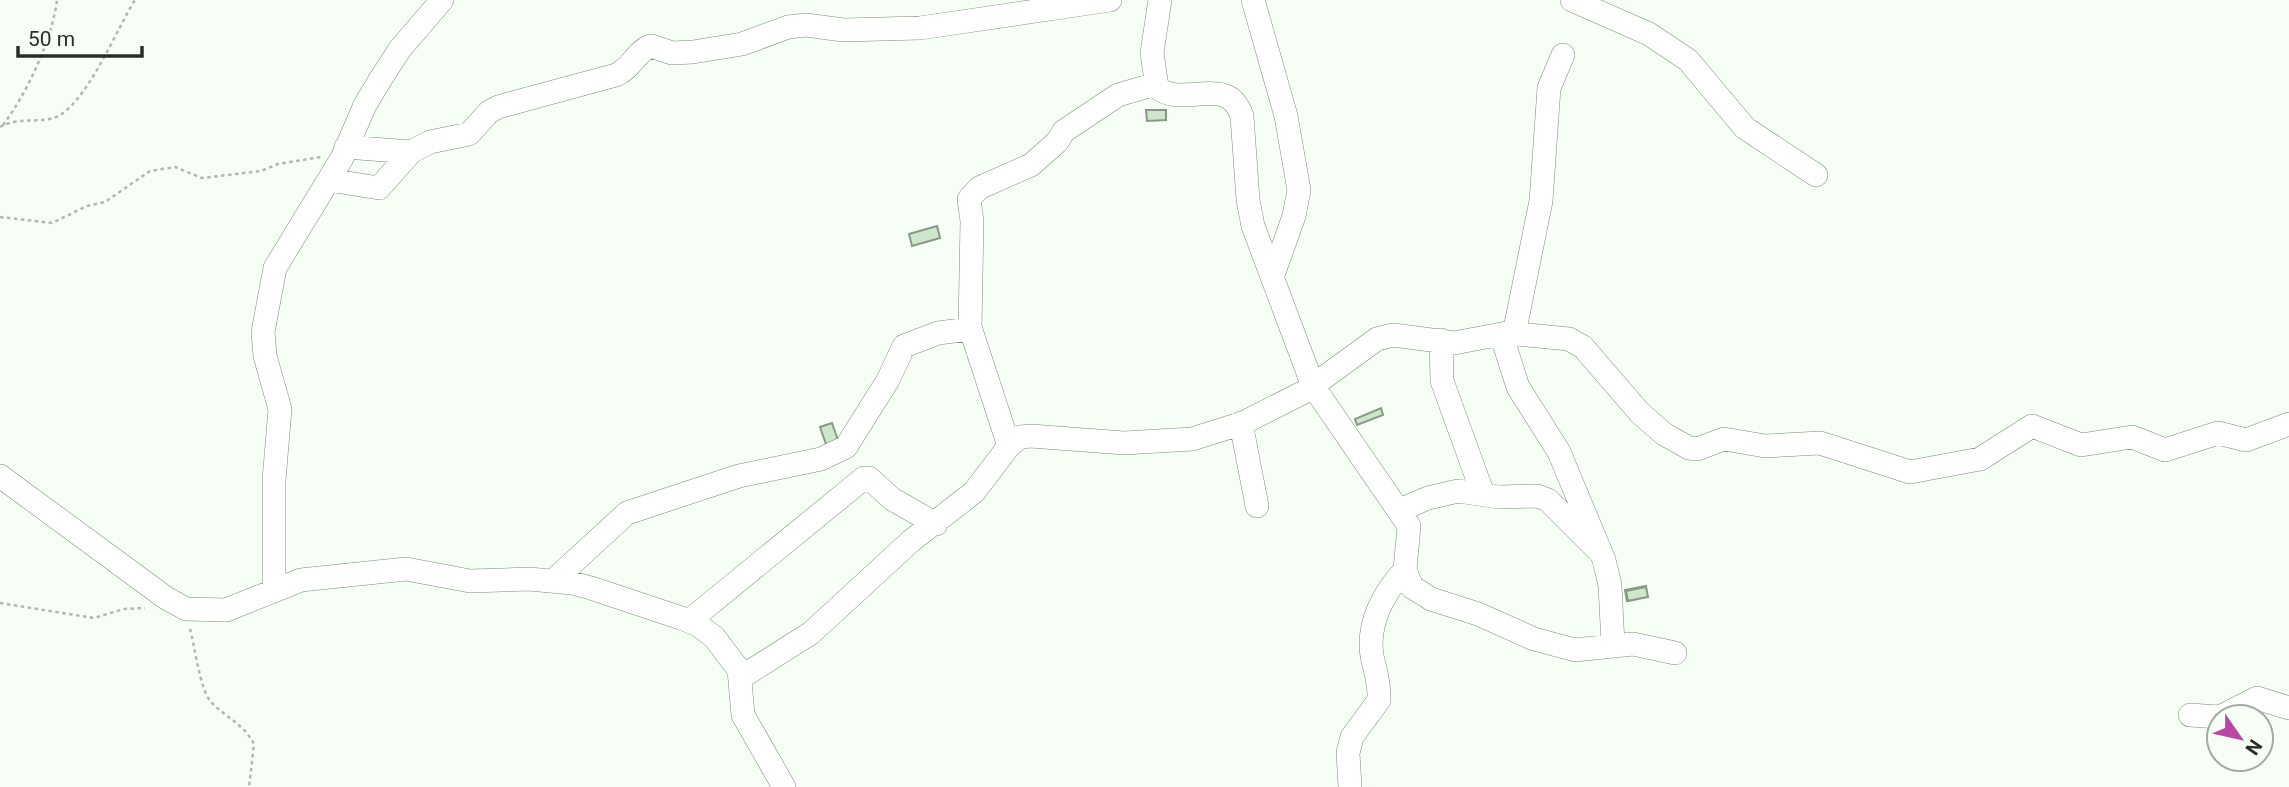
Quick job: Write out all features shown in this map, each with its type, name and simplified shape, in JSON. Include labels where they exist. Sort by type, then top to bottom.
[{"type":"street","points":[[274,589],[274,480],[280,409],[265,356],[263,332],[275,268],[328,180],[365,105],[400,49],[442,0]]},
{"type":"street","points":[[328,180],[379,188],[411,152],[430,142],[469,134],[489,111],[575,84],[616,75],[630,68],[639,52],[651,46],[672,53],[694,52],[742,44],[788,27],[806,25],[842,30],[920,28],[1110,0]]},
{"type":"street","points":[[1160,0],[1152,53],[1156,85],[1160,90],[1171,93],[1229,96],[1238,105],[1242,116],[1248,200],[1253,226],[1313,386],[1409,526],[1405,570],[1409,582],[1419,593],[1478,614],[1534,639],[1584,651],[1613,644],[1651,646],[1675,653]]},
{"type":"street","points":[[1253,0],[1286,116],[1299,190],[1294,216],[1273,275]]},
{"type":"street","points":[[1572,0],[1649,34],[1688,60],[1745,128],[1764,143],[1816,174]]},
{"type":"street","points":[[1563,55],[1549,88],[1541,201],[1507,334],[1518,387],[1559,452],[1602,553],[1610,585],[1613,644]]},
{"type":"street","points":[[1009,446],[970,329],[971,193],[1031,164],[1057,142],[1064,131],[1118,95],[1156,85]]},
{"type":"street","points":[[346,147],[411,152]]},
{"type":"street","points":[[554,581],[627,513],[740,476],[821,459],[846,447],[866,410],[888,380],[904,346],[938,333],[970,329]]},
{"type":"street","points":[[740,678],[811,633],[911,541],[974,492],[1009,446],[1020,438],[1031,436],[1124,443],[1192,439],[1241,423],[1313,386],[1377,339],[1392,335],[1469,342],[1507,334],[1569,339],[1583,347],[1630,401],[1664,434],[1678,443],[1697,449],[1724,439],[1765,446],[1820,443],[1910,472],[1980,459],[2032,425],[2081,445],[2132,437],[2165,450],[2218,433],[2246,440],[2289,424]]},
{"type":"street","points":[[1441,340],[1442,381],[1483,494]]},
{"type":"street","points":[[1241,423],[1257,506]]},
{"type":"street","points":[[0,476],[166,598],[186,609],[226,610],[274,589],[310,579],[369,575],[405,569],[470,581],[554,581],[591,588],[689,621],[714,637],[739,670],[743,715],[784,787]]},
{"type":"street","points":[[689,621],[864,478],[870,479],[904,506],[936,523]]},
{"type":"street","points":[[1400,510],[1428,498],[1458,491],[1537,496],[1548,500],[1602,553]]},
{"type":"street","points":[[1350,787],[1348,753],[1352,737],[1379,699],[1372,654],[1374,620],[1396,580],[1405,570]]},
{"type":"street","points":[[2247,703],[2256,698],[2272,703]]},
{"type":"street","points":[[2190,715],[2205,716]]},
{"type":"path","points":[[1,126],[18,105],[29,81],[51,28],[57,0]]},
{"type":"path","points":[[1,126],[28,118],[53,118],[72,107],[135,0]]},
{"type":"path","points":[[0,217],[52,223],[88,206],[105,202],[150,172],[175,167],[202,178],[226,176],[261,171],[346,147]]},
{"type":"path","points":[[0,603],[94,618],[124,609],[151,607]]},
{"type":"path","points":[[186,609],[206,695],[214,705],[241,725],[254,744],[249,787]]},
{"type":"building","points":[[1146,110],[1166,110],[1166,120],[1147,121]]},
{"type":"building","points":[[937,226],[940,238],[912,246],[909,234]]},
{"type":"building","points":[[1381,408],[1383,415],[1357,425],[1355,419]]},
{"type":"building","points":[[832,423],[839,443],[827,447],[820,427]]},
{"type":"building","points":[[1646,586],[1648,597],[1627,601],[1625,590]]},
{"type":"building","points":[[1646,587],[1648,597],[1628,601],[1626,591]]}]
